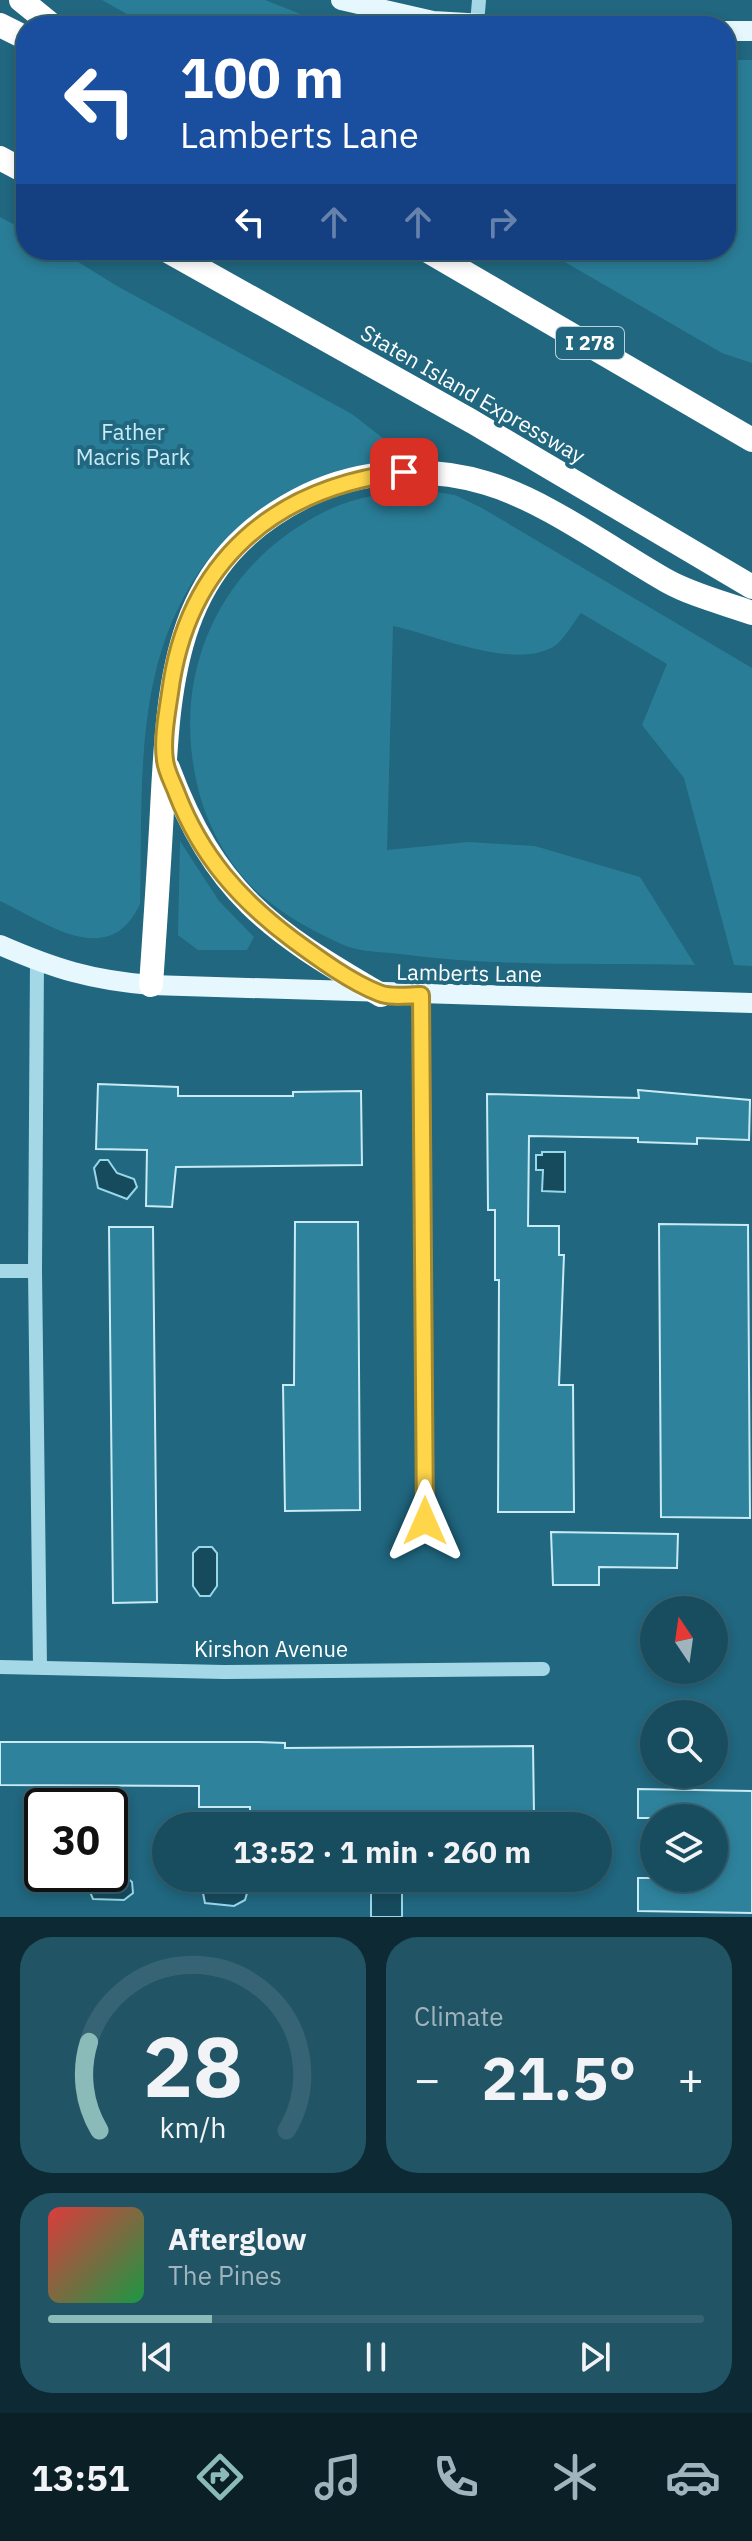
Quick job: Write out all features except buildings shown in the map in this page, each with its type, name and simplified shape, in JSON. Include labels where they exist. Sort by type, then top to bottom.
[{"type":"highway","points":[[21,0],[41,16]]},
{"type":"highway","name":"Staten Island Expressway","points":[[184,260],[473,422],[752,587]]},
{"type":"highway","name":"I 278","points":[[443,260],[752,440]]},
{"type":"highway","points":[[151,985],[173,669],[182,636],[208,584],[227,557],[273,516],[309,495],[349,481],[404,472],[437,472],[489,483],[517,495],[671,583],[752,613]]},
{"type":"highway","points":[[165,760],[189,821],[222,876],[245,901],[291,939],[381,995]]},
{"type":"main road","points":[[341,0],[411,16]]},
{"type":"main road","name":"Lamberts Lane","points":[[0,945],[86,977],[151,985],[381,995],[752,1003]]},
{"type":"street","points":[[37,961],[35,1271],[40,1667]]},
{"type":"street","points":[[421,995],[425,1521]]},
{"type":"street","points":[[0,1271],[35,1271]]},
{"type":"street","name":"Kirshon Avenue","points":[[0,1667],[224,1672],[543,1669]]},
{"type":"green space","points":[[102,0],[265,0],[306,16],[130,16]]},
{"type":"green space","points":[[736,60],[752,60],[752,363],[722,353],[561,260],[736,260]]},
{"type":"green space","name":"Father Macris Park","points":[[0,217],[16,226],[16,260],[75,260],[352,414],[398,450],[399,461],[353,468],[310,482],[272,501],[239,526],[210,557],[186,593],[167,634],[149,706],[142,791],[140,904],[127,924],[112,935],[94,938],[76,936],[0,901]]},
{"type":"green space","points":[[424,490],[455,495],[482,508],[752,668],[752,966],[734,965],[684,778],[642,725],[667,664],[581,613],[553,647],[516,655],[473,648],[393,626],[387,850],[468,842],[535,846],[640,877],[695,965],[510,963],[359,950],[325,936],[282,911],[251,886],[230,860],[206,815],[197,784],[191,742],[191,701],[198,662],[212,625],[231,591],[257,561],[288,534],[324,512],[348,502]]},
{"type":"green space","points":[[180,841],[219,901],[254,937],[247,950],[198,950],[178,935]]},
{"type":"shaded area","points":[[542,1152],[565,1152],[565,1192],[542,1191],[543,1170],[536,1170],[536,1155],[542,1155]]},
{"type":"shaded area","points":[[100,1160],[108,1160],[117,1173],[134,1179],[137,1187],[127,1199],[98,1188],[94,1168]]},
{"type":"shaded area","points":[[199,1547],[212,1547],[217,1553],[217,1586],[210,1596],[200,1596],[193,1586],[193,1553]]},
{"type":"shaded area","points":[[128,1879],[132,1882],[133,1893],[124,1900],[93,1899],[90,1892],[128,1892]]},
{"type":"shaded area","points":[[203,1892],[247,1893],[245,1900],[234,1906],[205,1903]]},
{"type":"shaded area","points":[[371,1892],[402,1892],[402,1917],[371,1917]]},
{"type":"route","points":[[404,472],[349,481],[296,501],[251,533],[227,557],[208,584],[182,636],[173,669],[165,760],[204,850],[245,901],[301,946],[381,995],[421,995],[425,1521]]}]
